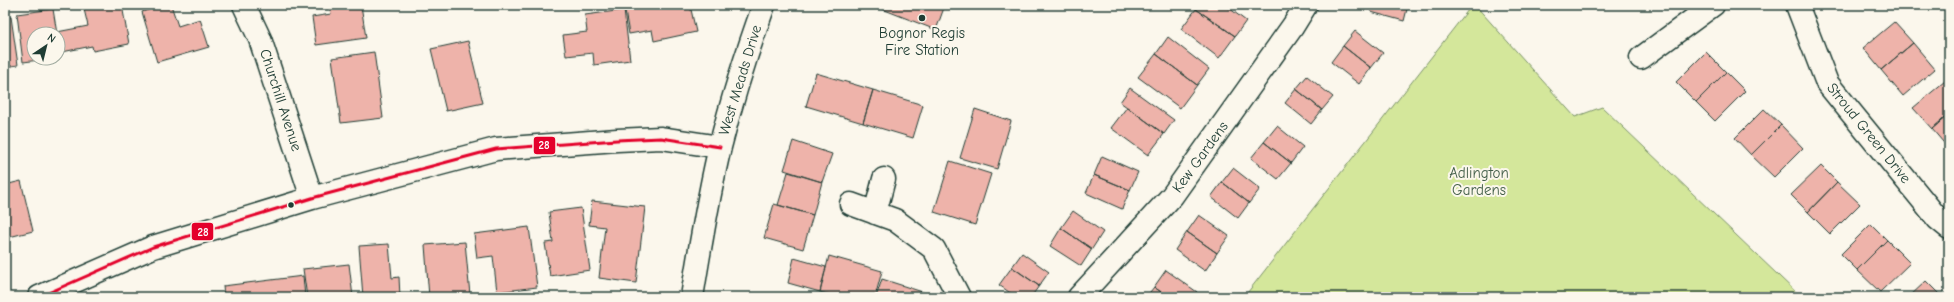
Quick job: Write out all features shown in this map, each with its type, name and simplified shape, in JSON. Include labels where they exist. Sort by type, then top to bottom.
[{"type":"street","name":"Churchill Avenue","points":[[244,5],[260,39],[312,198]]},
{"type":"street","name":"West Meads Drive","points":[[692,297],[706,209],[720,147],[742,66],[764,5]]},
{"type":"street","name":"Kew Gardens","points":[[1079,297],[1172,196],[1293,26],[1306,5]]},
{"type":"street","points":[[1642,58],[1713,5]]},
{"type":"street","name":"Stroud Green Drive","points":[[1797,5],[1827,83],[1938,219],[1949,228]]},
{"type":"street","points":[[39,297],[62,292],[153,247],[312,198],[496,149],[661,138],[720,147]]},
{"type":"street","points":[[875,213],[884,179]]},
{"type":"street","points":[[850,204],[895,220],[934,248],[959,297]]},
{"type":"green space","name":"Adlington Gardens","points":[[1472,5],[1475,5],[1575,117],[1602,107],[1801,297],[1244,297]]},
{"type":"building","points":[[83,5],[122,5],[129,44],[93,51],[92,46],[66,51],[66,30],[88,26]]},
{"type":"building","points":[[163,5],[171,5],[178,26],[200,19],[209,47],[157,62],[142,12]]},
{"type":"building","points":[[329,5],[361,5],[366,38],[316,45],[312,17],[331,14]]},
{"type":"building","points":[[654,5],[690,5],[696,32],[654,41],[652,30],[629,34],[625,11]]},
{"type":"building","name":"Bognor Regis Fire Station","points":[[872,5],[945,5],[936,30]]},
{"type":"building","points":[[1199,5],[1225,5],[1246,21],[1235,36],[1196,9]]},
{"type":"building","points":[[1373,5],[1408,5],[1404,21],[1371,12]]},
{"type":"building","points":[[53,9],[56,26],[26,26],[26,62],[23,62],[17,14]]},
{"type":"building","points":[[1196,9],[1235,36],[1219,58],[1181,29]]},
{"type":"building","points":[[624,10],[630,60],[594,65],[593,53],[566,56],[563,35],[587,32],[585,15]]},
{"type":"building","points":[[11,17],[18,65],[5,67],[5,18]]},
{"type":"building","points":[[1894,22],[1913,43],[1881,70],[1863,48]]},
{"type":"building","points":[[1355,31],[1383,53],[1371,68],[1343,46]]},
{"type":"building","points":[[1168,37],[1209,69],[1197,85],[1156,54]]},
{"type":"building","points":[[468,41],[483,103],[446,111],[431,49]]},
{"type":"building","points":[[1913,43],[1935,69],[1903,96],[1881,70]]},
{"type":"building","points":[[1343,46],[1371,68],[1359,84],[1331,62]]},
{"type":"building","points":[[374,52],[383,118],[341,123],[332,58]]},
{"type":"building","points":[[1706,52],[1726,72],[1696,102],[1676,82]]},
{"type":"building","points":[[1156,54],[1197,85],[1180,108],[1138,77]]},
{"type":"building","points":[[1726,72],[1745,91],[1715,121],[1696,102]]},
{"type":"building","points":[[816,73],[873,90],[863,123],[806,106]]},
{"type":"building","points":[[1307,76],[1333,97],[1322,110],[1296,89]]},
{"type":"building","points":[[1945,81],[1949,86],[1949,114],[1932,129],[1913,108]]},
{"type":"building","points":[[1130,88],[1174,120],[1164,134],[1120,102]]},
{"type":"building","points":[[1296,89],[1322,110],[1311,124],[1285,103]]},
{"type":"building","points":[[873,90],[923,105],[913,138],[863,123]]},
{"type":"building","points":[[1127,107],[1164,134],[1148,155],[1111,128]]},
{"type":"building","points":[[975,109],[1011,121],[997,169],[960,158]]},
{"type":"building","points":[[1764,109],[1781,125],[1751,155],[1735,138]]},
{"type":"building","points":[[1949,114],[1949,149],[1932,129]]},
{"type":"building","points":[[1781,125],[1803,148],[1774,177],[1751,155]]},
{"type":"building","points":[[1277,126],[1303,147],[1291,163],[1264,142]]},
{"type":"building","points":[[793,141],[832,154],[822,182],[784,170]]},
{"type":"building","points":[[1264,142],[1291,163],[1278,179],[1251,158]]},
{"type":"building","points":[[1102,156],[1138,172],[1130,190],[1094,175]]},
{"type":"building","points":[[950,161],[991,174],[975,225],[934,212]]},
{"type":"building","points":[[1821,166],[1837,182],[1808,212],[1791,195]]},
{"type":"building","points":[[1233,168],[1260,189],[1249,203],[1222,182]]},
{"type":"building","points":[[788,172],[822,182],[813,215],[778,205]]},
{"type":"building","points":[[1094,175],[1130,190],[1122,209],[1086,193]]},
{"type":"building","points":[[21,181],[33,231],[5,238],[5,185]]},
{"type":"building","points":[[1222,182],[1249,203],[1238,218],[1211,197]]},
{"type":"building","points":[[1837,182],[1860,204],[1830,234],[1808,212]]},
{"type":"building","points":[[592,201],[645,207],[636,283],[599,278],[605,227],[589,225]]},
{"type":"building","points":[[774,204],[813,215],[803,249],[764,238]]},
{"type":"building","points":[[581,208],[590,270],[550,276],[545,243],[553,242],[549,212]]},
{"type":"building","points":[[1073,211],[1103,232],[1092,249],[1061,228]]},
{"type":"building","points":[[1199,215],[1229,236],[1217,253],[1187,232]]},
{"type":"building","points":[[1871,224],[1887,240],[1857,270],[1841,254]]},
{"type":"building","points":[[529,227],[537,287],[497,292],[493,256],[477,258],[474,234]]},
{"type":"building","points":[[1061,228],[1092,249],[1081,266],[1050,246]]},
{"type":"building","points":[[1187,232],[1217,253],[1205,271],[1175,250]]},
{"type":"building","points":[[1887,240],[1910,263],[1880,292],[1857,270]]},
{"type":"building","points":[[465,242],[470,295],[429,297],[425,245]]},
{"type":"building","points":[[389,244],[392,278],[399,277],[400,297],[363,297],[359,246]]},
{"type":"building","points":[[1022,253],[1049,272],[1039,286],[1012,267]]},
{"type":"building","points":[[829,256],[882,271],[875,297],[839,297],[820,292]]},
{"type":"building","points":[[794,258],[826,267],[820,292],[788,283]]},
{"type":"building","points":[[349,264],[353,297],[307,297],[303,269]]},
{"type":"building","points":[[1012,267],[1039,286],[1031,297],[1016,297],[999,285]]},
{"type":"building","points":[[1166,270],[1197,292],[1193,297],[1168,297],[1154,287]]},
{"type":"building","points":[[303,276],[305,297],[224,297],[223,286]]},
{"type":"building","points":[[882,279],[935,296],[876,297]]},
{"type":"building","points":[[1926,281],[1942,297],[1909,297]]},
{"type":"building","points":[[1154,287],[1168,297],[1146,297]]},
{"type":"transit line","name":"28","points":[[39,297],[153,247],[312,198],[496,149],[661,138],[720,147]]},
{"type":"place","name":"Bognor Regis Fire Station","points":[[922,18]]}]
